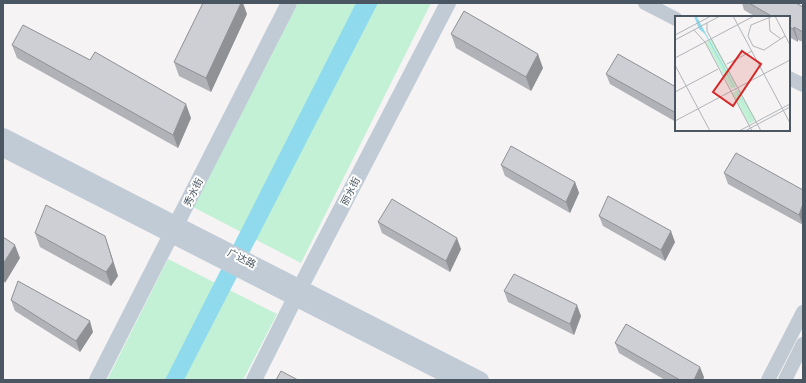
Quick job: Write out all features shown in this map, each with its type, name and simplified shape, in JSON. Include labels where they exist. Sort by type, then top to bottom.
[{"type":"main road","name":"秀水街","points":[[97,380],[289,3]]},
{"type":"main road","name":"丽水街","points":[[254,380],[448,3]]},
{"type":"main road","name":"广达路","points":[[3,136],[174,230]]},
{"type":"main road","name":"广达路","points":[[3,149],[174,230],[298,293],[481,380]]},
{"type":"main road","name":"广达路","points":[[298,293],[456,380]]},
{"type":"street","points":[[645,3],[675,18]]},
{"type":"street","points":[[790,79],[803,86]]},
{"type":"street","points":[[768,380],[803,312]]},
{"type":"street","points":[[784,380],[803,344]]},
{"type":"green space","points":[[298,3],[431,3],[301,263],[193,207]]},
{"type":"green space","points":[[168,259],[277,314],[243,380],[107,380]]},
{"type":"water","points":[[356,3],[378,3],[184,380],[165,380]]},
{"type":"building","points":[[203,3],[241,3],[206,78],[174,62]]},
{"type":"building","points":[[749,3],[796,3],[803,7],[803,32],[794,27],[793,29],[790,28],[790,16],[771,16]]},
{"type":"building","points":[[464,11],[538,54],[526,77],[451,34]]},
{"type":"building","points":[[23,25],[90,60],[95,52],[186,104],[173,135],[12,45]]},
{"type":"building","points":[[618,54],[675,86],[675,112],[606,74]]},
{"type":"building","points":[[511,146],[575,182],[566,202],[501,165]]},
{"type":"building","points":[[736,153],[803,190],[803,204],[799,215],[724,173]]},
{"type":"building","points":[[608,196],[671,231],[661,250],[599,216]]},
{"type":"building","points":[[392,199],[457,238],[446,261],[378,222]]},
{"type":"building","points":[[46,205],[105,236],[113,262],[106,272],[35,233]]},
{"type":"building","points":[[3,237],[15,245],[3,264]]},
{"type":"building","points":[[514,274],[577,305],[570,324],[504,291]]},
{"type":"building","points":[[18,281],[90,321],[76,341],[11,300]]},
{"type":"building","points":[[626,324],[700,367],[694,380],[680,380],[615,343]]},
{"type":"building","points":[[281,371],[298,380],[276,380]]}]
